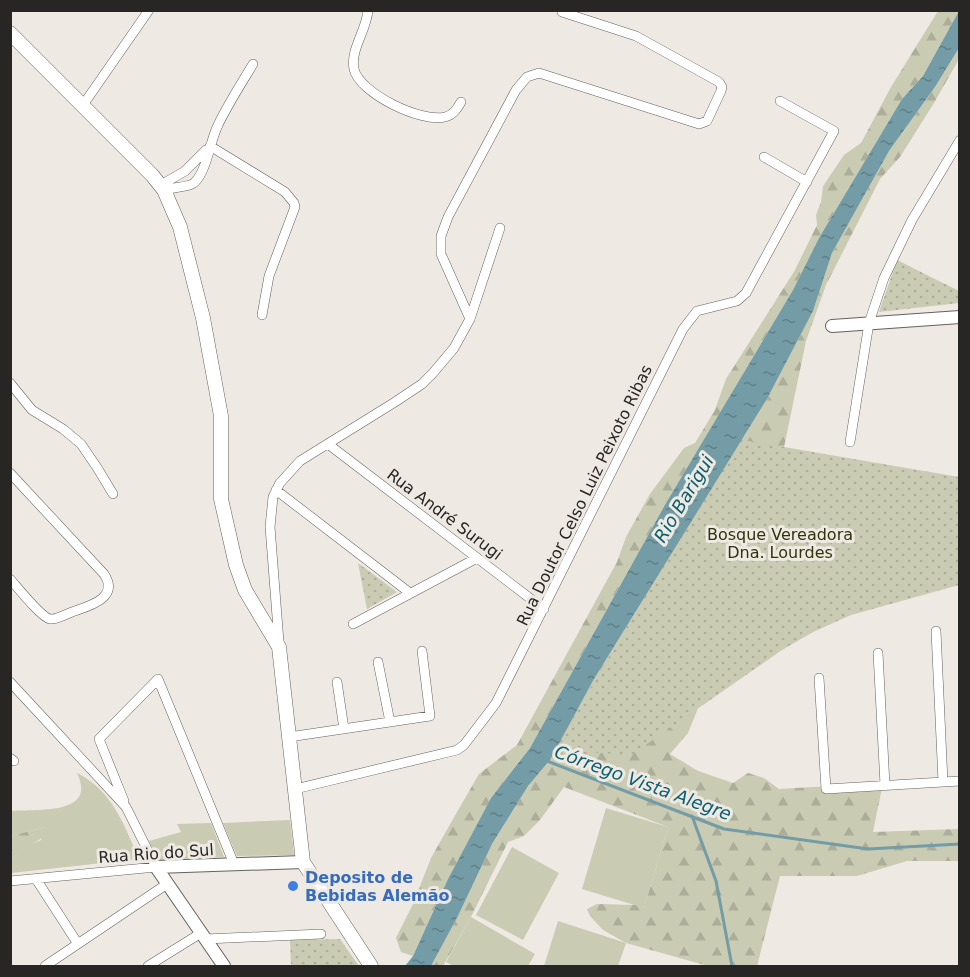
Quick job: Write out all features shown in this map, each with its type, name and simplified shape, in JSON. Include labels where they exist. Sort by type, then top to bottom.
[{"type":"main road","points":[[10,33],[163,187],[174,210],[186,245],[212,358],[223,433],[221,499],[236,565],[245,590],[279,647],[303,862],[371,966]]},
{"type":"street","points":[[83,105],[149,10]]},
{"type":"street","points":[[368,10],[366,24],[353,60],[356,75],[362,82],[384,99],[416,116],[444,118],[453,114],[461,102]]},
{"type":"street","points":[[470,319],[441,254],[441,236],[455,204],[468,189],[473,169],[516,90],[527,77],[539,74],[699,124],[707,121],[721,91],[722,87],[719,82],[636,36],[562,12]]},
{"type":"street","points":[[163,187],[189,186],[195,183],[203,169],[218,124],[253,64]]},
{"type":"street","name":"Rua Doutor Celso Luiz Peixoto Ribas","points":[[295,789],[450,753],[462,748],[500,697],[683,329],[697,311],[743,298],[834,131],[780,100]]},
{"type":"street","points":[[850,442],[869,323],[884,278],[904,237],[959,140]]},
{"type":"street","points":[[163,187],[185,171],[210,146]]},
{"type":"street","points":[[210,146],[285,192],[294,202],[295,207],[269,276],[262,315]]},
{"type":"street","points":[[764,157],[807,182]]},
{"type":"street","points":[[279,647],[270,527],[271,507],[276,490],[292,468],[422,384],[449,355],[470,319],[500,228]]},
{"type":"street","points":[[832,326],[960,317]]},
{"type":"street","points":[[10,383],[32,410],[63,429],[81,444],[113,494]]},
{"type":"street","name":"Rua André Surugi","points":[[328,444],[544,609]]},
{"type":"street","points":[[10,473],[104,574],[108,589],[105,596],[97,603],[53,619],[45,616],[10,579]]},
{"type":"street","points":[[276,490],[410,593]]},
{"type":"street","points":[[352,624],[477,558]]},
{"type":"street","points":[[936,631],[943,782]]},
{"type":"street","points":[[289,737],[430,716],[422,651]]},
{"type":"street","points":[[878,653],[885,785]]},
{"type":"street","points":[[378,662],[390,722]]},
{"type":"street","points":[[819,678],[826,789],[960,781]]},
{"type":"street","points":[[224,966],[156,867],[126,807],[99,739],[158,679],[234,864]]},
{"type":"street","points":[[10,682],[126,807]]},
{"type":"street","points":[[337,682],[344,729]]},
{"type":"street","name":"Rua Rio do Sul","points":[[10,881],[156,867],[303,862]]},
{"type":"street","points":[[36,879],[78,944]]},
{"type":"street","points":[[45,966],[167,884]]},
{"type":"street","points":[[148,966],[203,936],[321,934]]},
{"type":"green space","points":[[938,11],[959,11],[923,76],[902,99],[819,238],[793,290],[666,503],[530,748],[491,798],[448,879],[413,956],[401,952],[396,938],[413,904],[431,858],[457,812],[479,774],[517,745],[617,562],[626,537],[650,494],[684,448],[695,443],[715,410],[726,379],[795,270],[817,225],[816,215],[821,202],[823,186],[844,155],[861,143],[891,87]]},
{"type":"green space","points":[[959,48],[959,59],[934,103],[900,157],[880,179],[826,285],[806,341],[782,457],[828,613],[703,696],[688,733],[670,754],[698,771],[733,783],[748,773],[764,778],[779,789],[883,783],[873,832],[959,829],[959,861],[907,861],[857,876],[780,876],[757,966],[708,966],[626,943],[603,930],[590,916],[587,909],[597,904],[635,905],[644,908],[668,827],[564,787],[540,820],[524,836],[508,842],[471,917],[443,966],[431,966],[492,844],[528,786],[550,760],[594,679],[767,399],[813,311],[832,253],[889,151],[935,87]]},
{"type":"green space","points":[[897,260],[959,291],[959,303],[879,312]]},
{"type":"green space","name":"Bosque Vereadora Dna. Lourdes","points":[[732,438],[959,477],[959,585],[851,615],[813,632],[782,650],[627,758],[595,753],[578,754],[563,759],[556,752],[555,747],[652,584]]},
{"type":"green space","points":[[358,563],[397,592],[367,609]]},
{"type":"green space","points":[[77,773],[100,789],[116,810],[139,859],[11,873],[11,859],[41,840],[45,827],[11,836],[11,811],[48,809],[72,803],[79,797],[81,787]]},
{"type":"green space","points":[[606,808],[668,827],[644,908],[582,889]]},
{"type":"green space","points":[[290,820],[294,855],[237,856],[223,823]]},
{"type":"green space","points":[[211,823],[224,857],[158,860],[149,841],[181,832],[177,824]]},
{"type":"green space","points":[[45,827],[49,833],[11,859],[11,836]]},
{"type":"green space","points":[[512,847],[559,873],[523,940],[476,915]]},
{"type":"green space","points":[[471,917],[535,954],[528,966],[454,966],[446,962]]},
{"type":"green space","points":[[558,921],[626,943],[618,966],[544,966]]},
{"type":"green space","points":[[340,939],[359,966],[291,966],[290,940]]},
{"type":"water","name":"Rio Barigui","points":[[959,11],[959,48],[935,87],[889,151],[832,253],[813,311],[767,399],[594,679],[550,760],[528,786],[492,844],[431,966],[405,966],[413,956],[448,879],[491,798],[530,748],[666,503],[793,290],[819,238],[902,99],[923,76]]},
{"type":"waterway","name":"Córrego Vista Alegre","points":[[547,761],[724,829],[868,849],[960,844]]},
{"type":"waterway","points":[[692,816],[716,881],[732,966]]},
{"type":"place","name":"Deposito de Bebidas Alemão","points":[[293,886]]}]
